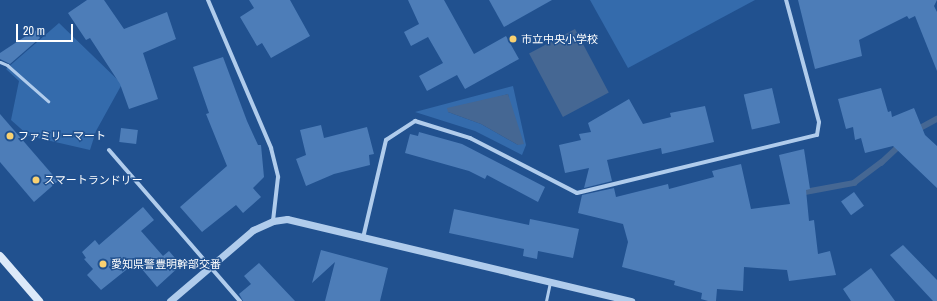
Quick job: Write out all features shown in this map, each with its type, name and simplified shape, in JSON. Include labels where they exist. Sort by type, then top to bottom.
[{"type":"main road","points":[[0,256],[39,301]]},
{"type":"street","points":[[208,0],[271,148],[278,177],[274,221]]},
{"type":"street","points":[[363,239],[386,140],[415,121],[470,138],[577,193],[817,134],[819,122],[786,0]]},
{"type":"street","points":[[109,150],[240,301]]},
{"type":"street","points":[[170,301],[253,230],[274,221],[287,219],[363,239],[631,301]]},
{"type":"lane","points":[[0,62],[7,65],[48,101]]},
{"type":"lane","points":[[546,301],[550,282]]},
{"type":"shaded area","points":[[590,0],[755,0],[628,68]]},
{"type":"shaded area","points":[[59,23],[122,84],[96,131],[90,150],[29,136],[11,120],[19,81],[6,69]]},
{"type":"shaded area","points":[[575,29],[609,93],[563,117],[529,53]]},
{"type":"shaded area","points":[[513,86],[526,145],[522,155],[475,131],[415,112]],"holes":[[[508,94],[518,145],[481,124],[448,112]]]},
{"type":"shaded area","points":[[508,94],[524,144],[518,145],[481,124],[448,112],[447,108]]},
{"type":"building","points":[[87,0],[104,0],[124,29],[167,12],[176,39],[143,53],[158,99],[129,109],[120,84],[90,38],[86,40],[68,13]]},
{"type":"building","points":[[249,0],[290,0],[310,36],[271,58],[262,43],[257,46],[240,17],[254,8]]},
{"type":"building","points":[[408,0],[444,0],[474,54],[506,36],[519,59],[465,89],[457,75],[427,91],[419,76],[443,63],[428,37],[411,46],[404,32],[419,24]]},
{"type":"building","points":[[489,0],[552,0],[504,27]]},
{"type":"building","points":[[798,0],[937,0],[934,6],[937,12],[937,71],[915,16],[909,19],[907,16],[859,40],[862,56],[815,69]]},
{"type":"building","points":[[35,30],[40,38],[10,64],[0,59],[0,53]]},
{"type":"building","points":[[223,57],[247,121],[258,145],[261,145],[264,177],[253,188],[261,197],[243,213],[236,205],[202,232],[180,207],[227,166],[206,114],[209,113],[193,67]]},
{"type":"building","points":[[772,88],[780,123],[752,130],[744,95]]},
{"type":"building","points":[[881,88],[888,112],[891,111],[892,117],[914,108],[925,135],[937,146],[937,188],[893,146],[865,153],[861,138],[855,140],[853,127],[846,129],[838,99]]},
{"type":"building","points":[[629,99],[643,124],[671,117],[670,113],[705,106],[714,142],[662,154],[661,148],[607,160],[612,181],[584,188],[589,168],[565,173],[559,145],[581,140],[579,134],[591,132],[588,123]]},
{"type":"building","points":[[0,114],[58,181],[34,202],[0,162]]},
{"type":"building","points":[[321,125],[324,138],[367,127],[374,154],[369,155],[370,165],[334,174],[306,186],[296,159],[306,155],[300,130]]},
{"type":"building","points":[[121,128],[138,130],[136,144],[119,142]]},
{"type":"building","points":[[419,132],[462,144],[545,187],[538,202],[487,175],[485,179],[469,171],[405,153],[410,134],[418,136]]},
{"type":"building","points":[[804,149],[810,189],[806,190],[809,221],[814,220],[818,254],[830,251],[836,275],[789,281],[787,270],[744,267],[743,291],[717,289],[716,301],[708,301],[701,299],[702,293],[674,285],[675,281],[622,267],[628,242],[623,224],[578,213],[582,195],[614,188],[616,197],[668,184],[669,189],[714,177],[712,171],[741,164],[751,209],[790,204],[779,155]]},
{"type":"building","points":[[854,192],[864,206],[851,215],[841,201]]},
{"type":"building","points":[[143,207],[154,220],[141,231],[163,256],[169,251],[181,265],[157,287],[136,262],[101,290],[87,275],[93,269],[84,259],[86,258],[82,252],[95,240],[99,245]]},
{"type":"building","points":[[454,209],[529,225],[530,219],[579,229],[573,258],[538,251],[537,259],[523,256],[524,249],[449,233]]},
{"type":"building","points":[[903,245],[937,280],[937,301],[933,301],[890,255]]},
{"type":"building","points":[[321,250],[388,268],[380,301],[325,301],[335,262],[312,283]]},
{"type":"building","points":[[259,263],[295,301],[243,301],[239,294],[251,284],[244,276]]},
{"type":"building","points":[[871,268],[895,301],[851,301],[843,289]]},
{"type":"waterway","points":[[915,131],[937,119]]},
{"type":"waterway","points":[[805,192],[854,183],[881,163],[900,145]]},
{"type":"place","name":"市立中央小学校","points":[[513,39]]},
{"type":"place","name":"ファミリーマート","points":[[10,136]]},
{"type":"place","name":"スマートランドリー","points":[[36,180]]},
{"type":"place","name":"愛知県警豊明幹部交番","points":[[103,264]]}]
